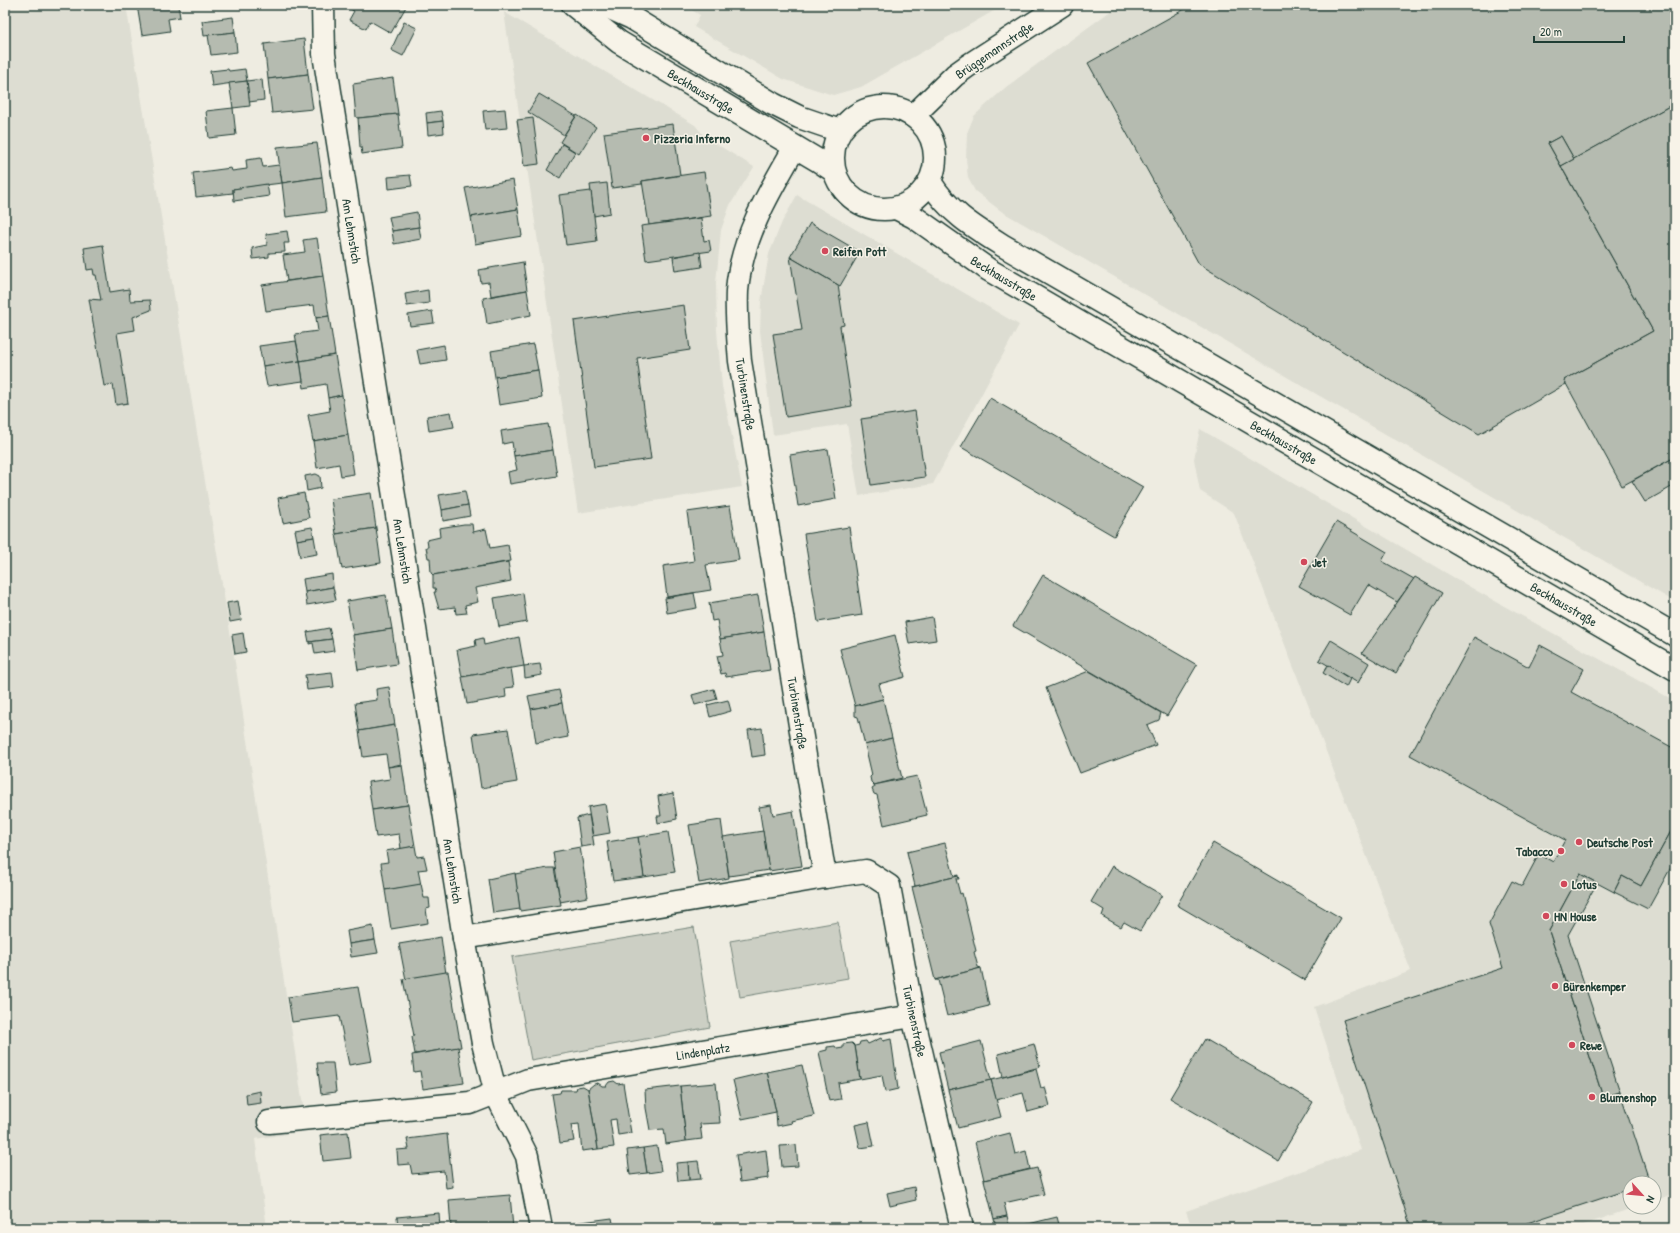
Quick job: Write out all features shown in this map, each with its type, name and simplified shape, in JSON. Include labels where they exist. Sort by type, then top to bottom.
[{"type":"street","name":"Am Lehmstich","points":[[323,5],[324,54],[464,938],[483,1043],[496,1094],[527,1156],[541,1228]]},
{"type":"street","name":"Beckhausstraße","points":[[572,5],[619,42],[834,171]]},
{"type":"street","name":"Beckhausstraße","points":[[603,5],[632,18],[773,104],[798,117],[840,131]]},
{"type":"street","name":"Brüggemannstraße","points":[[913,116],[955,75],[968,65],[1062,5]]},
{"type":"street","points":[[880,107],[896,108],[913,116],[928,132],[933,143],[934,166],[930,182],[914,200],[896,208],[888,210],[872,209],[856,202],[844,192],[834,171],[832,158],[833,145],[840,131],[850,118],[865,110],[880,107]]},
{"type":"street","name":"Turbinenstraße","points":[[795,147],[755,219],[744,252],[737,289],[737,325],[740,361],[825,877],[866,871],[889,886],[913,1016],[962,1228]]},
{"type":"street","points":[[930,182],[941,199],[954,213],[1002,245],[1675,635]]},
{"type":"street","name":"Beckhausstraße","points":[[896,208],[914,217],[989,270],[1675,669]]},
{"type":"street","points":[[464,938],[825,877]]},
{"type":"street","name":"Lindenplatz","points":[[496,1094],[528,1080],[913,1016]]},
{"type":"street","points":[[269,1122],[470,1103],[496,1094]]},
{"type":"shaded area","points":[[5,5],[126,5],[234,656],[307,1131],[255,1139],[267,1228],[5,1228]]},
{"type":"shaded area","points":[[683,5],[1004,5],[861,87],[833,95],[783,79],[694,27],[700,15]]},
{"type":"shaded area","points":[[1119,5],[1675,5],[1675,602],[1001,211],[975,191],[968,178],[966,158],[967,133],[974,116],[1006,87]]},
{"type":"shaded area","points":[[504,12],[695,125],[705,137],[754,167],[730,205],[721,230],[716,283],[717,331],[722,386],[742,487],[578,513]]},
{"type":"shaded area","points":[[797,195],[1019,325],[933,484],[859,496],[847,424],[773,435],[760,331],[761,302],[769,254],[782,222]]},
{"type":"shaded area","points":[[1200,429],[1477,591],[1675,701],[1675,1193],[1662,1198],[1662,1175],[1622,1175],[1622,1212],[1575,1228],[1192,1228],[1186,1211],[1361,1150],[1314,1007],[1411,971],[1234,513],[1200,491],[1194,459]]},
{"type":"shaded area","points":[[838,922],[848,978],[740,997],[730,941]]},
{"type":"shaded area","points":[[694,927],[710,1027],[531,1060],[512,957]]},
{"type":"building","points":[[137,5],[178,5],[180,17],[168,19],[170,31],[142,35]]},
{"type":"building","points":[[350,5],[407,5],[391,33],[370,21],[366,29],[349,20],[354,11],[348,8]]},
{"type":"building","points":[[1192,5],[1675,5],[1675,103],[1574,159],[1561,136],[1548,143],[1653,331],[1564,380],[1566,384],[1479,434],[1199,264],[1088,63]]},
{"type":"building","points":[[233,17],[235,32],[204,36],[202,21]]},
{"type":"building","points":[[404,22],[417,28],[403,56],[391,50]]},
{"type":"building","points":[[235,32],[237,52],[211,55],[208,35]]},
{"type":"building","points":[[304,39],[308,74],[268,79],[264,44]]},
{"type":"building","points":[[228,69],[229,71],[245,69],[247,81],[212,86],[210,71]]},
{"type":"building","points":[[308,74],[313,109],[272,113],[268,79]]},
{"type":"building","points":[[393,78],[398,114],[356,117],[353,84]]},
{"type":"building","points":[[262,79],[264,100],[249,102],[247,81]]},
{"type":"building","points":[[247,81],[250,106],[233,108],[229,83]]},
{"type":"building","points":[[539,94],[576,116],[564,135],[528,112]]},
{"type":"building","points":[[1675,103],[1675,457],[1622,486],[1564,380],[1653,331],[1561,166]]},
{"type":"building","points":[[233,108],[236,135],[209,138],[206,111]]},
{"type":"building","points":[[505,109],[507,128],[485,130],[483,111]]},
{"type":"building","points":[[441,111],[443,121],[427,123],[426,113]]},
{"type":"building","points":[[398,114],[402,148],[362,154],[360,147],[358,118]]},
{"type":"building","points":[[577,115],[596,127],[579,154],[560,142]]},
{"type":"building","points":[[533,118],[539,164],[524,166],[517,120]]},
{"type":"building","points":[[443,121],[444,133],[428,135],[427,123]]},
{"type":"building","points":[[673,124],[680,175],[642,181],[642,184],[612,188],[604,133]]},
{"type":"building","points":[[1561,136],[1574,159],[1561,166],[1548,143]]},
{"type":"building","points":[[317,143],[322,177],[282,183],[277,147]]},
{"type":"building","points":[[562,144],[575,152],[560,178],[547,170]]},
{"type":"building","points":[[261,158],[263,167],[279,165],[282,183],[233,189],[233,193],[196,197],[193,173],[231,168],[232,171],[247,169],[246,160]]},
{"type":"building","points":[[704,172],[711,216],[649,225],[642,181]]},
{"type":"building","points":[[410,175],[412,186],[389,189],[388,177]]},
{"type":"building","points":[[322,177],[326,212],[286,217],[282,183]]},
{"type":"building","points":[[513,180],[518,209],[471,217],[465,188]]},
{"type":"building","points":[[607,183],[610,213],[594,216],[590,185]]},
{"type":"building","points":[[267,184],[269,196],[234,201],[233,189]]},
{"type":"building","points":[[591,191],[597,241],[566,245],[559,195]]},
{"type":"building","points":[[518,209],[522,236],[475,244],[471,217]]},
{"type":"building","points":[[417,212],[419,227],[392,231],[389,217]]},
{"type":"building","points":[[701,218],[704,241],[709,240],[711,251],[646,260],[641,226]]},
{"type":"building","points":[[810,223],[860,252],[840,286],[790,257]]},
{"type":"building","points":[[419,227],[421,239],[394,244],[392,231]]},
{"type":"building","points":[[287,231],[289,243],[284,243],[285,252],[269,253],[269,257],[253,259],[252,248],[267,245],[266,234]]},
{"type":"building","points":[[317,238],[323,276],[287,281],[283,255],[305,252],[303,240]]},
{"type":"building","points":[[103,245],[110,292],[129,289],[130,301],[150,300],[151,310],[133,317],[135,330],[117,333],[128,403],[116,405],[113,384],[104,386],[89,299],[101,300],[96,275],[94,275],[93,269],[87,270],[84,248]]},
{"type":"building","points":[[700,252],[702,267],[675,271],[673,257]]},
{"type":"building","points":[[790,257],[838,285],[844,325],[840,326],[852,406],[786,417],[773,334],[802,330]]},
{"type":"building","points":[[523,262],[527,290],[491,296],[489,282],[481,283],[479,270]]},
{"type":"building","points":[[323,276],[329,316],[316,318],[314,305],[266,311],[262,285]]},
{"type":"building","points":[[428,290],[429,303],[407,306],[405,294]]},
{"type":"building","points":[[527,290],[531,315],[487,324],[483,298]]},
{"type":"building","points":[[684,305],[690,350],[637,358],[651,459],[594,467],[574,321]]},
{"type":"building","points":[[432,311],[434,323],[410,326],[408,315]]},
{"type":"building","points":[[329,316],[335,355],[300,361],[295,334],[318,331],[316,318]]},
{"type":"building","points":[[296,341],[300,361],[263,366],[259,346]]},
{"type":"building","points":[[533,344],[538,370],[495,377],[491,351]]},
{"type":"building","points":[[444,345],[446,360],[420,364],[417,350]]},
{"type":"building","points":[[335,355],[342,395],[328,398],[326,384],[304,388],[300,361]]},
{"type":"building","points":[[300,361],[303,381],[267,386],[263,366]]},
{"type":"building","points":[[538,370],[542,398],[499,405],[495,377]]},
{"type":"building","points":[[342,395],[348,435],[313,441],[308,415],[330,411],[328,398]]},
{"type":"building","points":[[990,398],[1143,487],[1114,536],[961,447]]},
{"type":"building","points":[[915,411],[925,477],[871,485],[861,419]]},
{"type":"building","points":[[451,412],[454,427],[429,431],[427,416]]},
{"type":"building","points":[[548,424],[553,450],[514,456],[512,442],[503,444],[501,431]]},
{"type":"building","points":[[348,435],[354,474],[341,476],[339,464],[317,468],[313,441]]},
{"type":"building","points":[[828,449],[836,499],[798,506],[790,455]]},
{"type":"building","points":[[553,450],[557,476],[510,484],[508,472],[517,470],[514,456]]},
{"type":"building","points":[[1675,457],[1675,485],[1645,502],[1632,481]]},
{"type":"building","points":[[316,474],[320,476],[321,488],[307,491],[305,476]]},
{"type":"building","points":[[465,491],[468,505],[442,510],[439,495]]},
{"type":"building","points":[[304,493],[309,518],[283,523],[278,498]]},
{"type":"building","points":[[371,493],[376,528],[336,534],[331,499]]},
{"type":"building","points":[[468,505],[470,516],[443,521],[442,510]]},
{"type":"building","points":[[730,506],[739,560],[706,565],[711,590],[667,597],[663,566],[694,561],[687,512]]},
{"type":"building","points":[[1336,522],[1387,552],[1382,561],[1414,579],[1397,602],[1368,585],[1350,615],[1299,586]]},
{"type":"building","points":[[472,524],[473,532],[486,529],[490,548],[508,545],[511,561],[433,575],[431,573],[430,558],[428,558],[426,547],[428,547],[427,540],[440,537],[439,528]]},
{"type":"building","points":[[312,527],[314,537],[297,540],[295,530]]},
{"type":"building","points":[[849,527],[862,615],[818,622],[804,534]]},
{"type":"building","points":[[376,528],[381,563],[342,569],[336,534]]},
{"type":"building","points":[[314,537],[317,554],[300,557],[297,540]]},
{"type":"building","points":[[508,562],[511,581],[475,588],[478,602],[465,605],[467,613],[456,614],[455,607],[439,609],[434,592],[436,592],[435,588],[433,588],[433,575]]},
{"type":"building","points":[[332,574],[333,587],[305,592],[303,579]]},
{"type":"building","points":[[1043,575],[1197,665],[1167,716],[1013,626]]},
{"type":"building","points":[[1415,577],[1442,593],[1396,673],[1362,653]]},
{"type":"building","points":[[333,587],[336,600],[307,605],[305,592]]},
{"type":"building","points":[[523,593],[527,622],[499,627],[494,598]]},
{"type":"building","points":[[694,593],[697,608],[667,613],[665,598]]},
{"type":"building","points":[[386,595],[392,629],[353,635],[347,601]]},
{"type":"building","points":[[758,595],[764,632],[720,639],[717,620],[712,621],[709,603]]},
{"type":"building","points":[[238,601],[241,620],[230,622],[227,603]]},
{"type":"building","points":[[932,617],[936,640],[909,644],[905,622]]},
{"type":"building","points":[[329,628],[332,639],[309,642],[307,632]]},
{"type":"building","points":[[392,629],[397,664],[358,670],[353,635]]},
{"type":"building","points":[[764,632],[770,670],[726,677],[725,673],[721,674],[717,656],[723,655],[720,639]]},
{"type":"building","points":[[243,633],[246,652],[235,654],[232,635]]},
{"type":"building","points":[[895,635],[905,677],[879,684],[883,699],[855,706],[840,649]]},
{"type":"building","points":[[519,637],[524,666],[462,677],[457,650],[476,646],[475,640],[483,638],[484,645]]},
{"type":"building","points":[[1474,637],[1529,667],[1540,645],[1584,669],[1571,692],[1675,749],[1675,824],[1641,886],[1622,876],[1614,892],[1580,874],[1549,931],[1603,1097],[1620,1092],[1647,1175],[1622,1175],[1622,1192],[1512,1228],[1411,1228],[1343,1020],[1503,968],[1489,924],[1512,881],[1522,886],[1539,854],[1553,862],[1565,840],[1410,755]]},
{"type":"building","points":[[332,639],[334,651],[315,654],[313,643],[309,644],[309,642]]},
{"type":"building","points":[[1331,640],[1369,663],[1358,683],[1319,660]]},
{"type":"building","points":[[540,664],[542,675],[525,678],[524,666]]},
{"type":"building","points":[[1328,665],[1350,679],[1346,687],[1323,673]]},
{"type":"building","points":[[511,668],[514,687],[505,688],[506,697],[467,704],[462,677]]},
{"type":"building","points":[[1089,671],[1161,713],[1159,720],[1147,725],[1156,745],[1080,773],[1046,688]]},
{"type":"building","points":[[332,672],[334,687],[307,690],[305,675]]},
{"type":"building","points":[[389,687],[395,725],[359,731],[355,703],[377,700],[376,689]]},
{"type":"building","points":[[714,689],[717,699],[695,705],[692,695]]},
{"type":"building","points":[[559,690],[562,703],[531,709],[528,696]]},
{"type":"building","points":[[883,699],[892,738],[865,745],[858,717],[855,716],[855,706]]},
{"type":"building","points":[[728,700],[731,711],[710,717],[707,705]]},
{"type":"building","points":[[562,703],[568,737],[536,743],[531,709]]},
{"type":"building","points":[[395,725],[401,764],[388,767],[386,754],[363,757],[359,731]]},
{"type":"building","points":[[762,728],[765,755],[752,757],[748,730]]},
{"type":"building","points":[[508,729],[517,782],[481,788],[473,734]]},
{"type":"building","points":[[892,738],[902,778],[874,785],[871,782],[870,777],[872,775],[865,745]]},
{"type":"building","points":[[402,765],[408,805],[372,810],[368,782],[390,779],[388,767]]},
{"type":"building","points":[[917,776],[927,815],[884,825],[877,795],[874,794],[872,789],[875,787],[874,785]]},
{"type":"building","points":[[673,793],[677,819],[658,823],[657,816],[661,816],[658,796]]},
{"type":"building","points":[[605,804],[610,833],[593,836],[588,807]]},
{"type":"building","points":[[408,805],[415,846],[401,849],[399,834],[376,837],[372,810]]},
{"type":"building","points":[[771,805],[773,815],[793,811],[802,866],[769,871],[759,807]]},
{"type":"building","points":[[589,815],[594,845],[581,847],[577,818]]},
{"type":"building","points":[[721,820],[729,878],[699,883],[689,825]]},
{"type":"building","points":[[1675,824],[1675,860],[1648,909],[1614,892],[1622,876],[1641,886]]},
{"type":"building","points":[[763,831],[769,870],[729,876],[723,837]]},
{"type":"building","points":[[668,832],[675,872],[644,877],[638,837]]},
{"type":"building","points":[[638,837],[644,877],[613,881],[607,842]]},
{"type":"building","points":[[945,843],[954,876],[958,876],[912,887],[915,886],[907,852]]},
{"type":"building","points":[[1213,843],[1341,918],[1305,980],[1177,905]]},
{"type":"building","points":[[415,846],[417,857],[424,856],[427,869],[418,870],[421,885],[385,890],[381,863],[388,862],[386,851]]},
{"type":"building","points":[[580,847],[588,897],[560,902],[553,852]]},
{"type":"building","points":[[1112,866],[1162,895],[1140,931],[1124,922],[1121,927],[1102,916],[1104,910],[1091,902]]},
{"type":"building","points":[[554,868],[561,905],[520,911],[515,874]]},
{"type":"building","points":[[515,873],[520,909],[493,913],[488,879]]},
{"type":"building","points":[[1580,874],[1597,883],[1568,935],[1620,1092],[1603,1097],[1549,931]]},
{"type":"building","points":[[958,876],[959,879],[956,879],[960,894],[962,893],[976,951],[974,952],[978,967],[981,968],[935,980],[912,887]]},
{"type":"building","points":[[421,884],[424,898],[429,898],[430,908],[426,909],[428,923],[391,929],[385,890]]},
{"type":"building","points":[[373,926],[375,940],[349,944],[347,931]]},
{"type":"building","points":[[441,937],[446,974],[406,980],[399,944]]},
{"type":"building","points":[[375,940],[378,953],[351,957],[349,944]]},
{"type":"building","points":[[981,968],[989,1006],[947,1016],[938,980],[935,980]]},
{"type":"building","points":[[448,972],[461,1047],[415,1054],[412,1037],[414,1036],[403,979]]},
{"type":"building","points":[[358,987],[372,1061],[349,1065],[339,1016],[292,1022],[288,997]]},
{"type":"building","points":[[881,1038],[883,1041],[891,1039],[898,1089],[885,1092],[882,1075],[860,1079],[855,1046],[859,1045],[860,1042],[866,1041],[868,1044]]},
{"type":"building","points":[[1205,1039],[1313,1102],[1278,1161],[1170,1098]]},
{"type":"building","points":[[981,1041],[991,1080],[948,1090],[939,1052]]},
{"type":"building","points":[[852,1043],[855,1046],[860,1079],[838,1083],[841,1099],[829,1101],[819,1052],[827,1050],[827,1047],[835,1046],[837,1049],[843,1048],[843,1044]]},
{"type":"building","points":[[1034,1044],[1040,1067],[1003,1077],[998,1054]]},
{"type":"building","points":[[458,1047],[464,1083],[423,1089],[420,1071],[414,1072],[412,1055]]},
{"type":"building","points":[[317,1063],[333,1063],[336,1092],[321,1094]]},
{"type":"building","points":[[802,1065],[814,1116],[777,1126],[776,1112],[767,1072]]},
{"type":"building","points":[[1036,1069],[1041,1088],[1045,1087],[1050,1106],[1028,1112],[1023,1093],[996,1100],[991,1080]]},
{"type":"building","points":[[767,1072],[776,1112],[742,1119],[733,1080]]},
{"type":"building","points":[[991,1080],[1001,1117],[958,1128],[948,1090]]},
{"type":"building","points":[[614,1081],[618,1084],[623,1083],[631,1133],[618,1135],[616,1119],[610,1120],[614,1147],[598,1149],[588,1089],[594,1084],[598,1083],[602,1086],[606,1086],[609,1082]]},
{"type":"building","points":[[716,1083],[720,1123],[700,1124],[702,1139],[686,1141],[680,1086]]},
{"type":"building","points":[[583,1086],[588,1089],[598,1149],[582,1151],[579,1124],[571,1125],[574,1141],[560,1143],[552,1094],[560,1093],[561,1090],[576,1090],[577,1087]]},
{"type":"building","points":[[680,1086],[686,1141],[666,1144],[664,1129],[650,1130],[646,1108],[645,1090]]},
{"type":"building","points":[[260,1091],[261,1103],[247,1105],[246,1094]]},
{"type":"building","points":[[869,1122],[874,1146],[860,1148],[855,1125]]},
{"type":"building","points":[[348,1132],[351,1158],[323,1161],[320,1135]]},
{"type":"building","points":[[1010,1133],[1015,1154],[1026,1151],[1030,1169],[984,1180],[975,1142]]},
{"type":"building","points":[[447,1134],[453,1187],[446,1188],[444,1171],[412,1174],[410,1164],[398,1165],[397,1150],[409,1149],[407,1139]]},
{"type":"building","points":[[796,1145],[798,1166],[782,1167],[780,1146]]},
{"type":"building","points":[[657,1146],[661,1171],[647,1173],[643,1148]]},
{"type":"building","points":[[643,1148],[647,1173],[630,1175],[627,1150]]},
{"type":"building","points":[[766,1150],[769,1178],[740,1182],[736,1155]]},
{"type":"building","points":[[698,1161],[701,1179],[689,1180],[688,1162]]},
{"type":"building","points":[[688,1162],[689,1180],[678,1181],[676,1163]]},
{"type":"building","points":[[1037,1168],[1044,1194],[1004,1203],[1007,1216],[994,1219],[984,1180]]},
{"type":"building","points":[[914,1187],[916,1200],[890,1206],[887,1193]]},
{"type":"building","points":[[510,1195],[513,1228],[451,1228],[449,1200]]},
{"type":"building","points":[[439,1213],[440,1228],[398,1228],[397,1217]]},
{"type":"building","points":[[1007,1216],[1010,1228],[996,1228],[994,1219]]},
{"type":"building","points":[[1057,1217],[1060,1228],[1012,1228]]},
{"type":"building","points":[[612,1218],[614,1228],[575,1228],[574,1223]]},
{"type":"place","name":"Pizzeria Inferno","points":[[646,138]]},
{"type":"place","name":"Reifen Pott","points":[[825,251]]},
{"type":"place","name":"Jet","points":[[1304,562]]},
{"type":"place","name":"Deutsche Post","points":[[1579,842]]},
{"type":"place","name":"Tabacco","points":[[1561,851]]},
{"type":"place","name":"Lotus","points":[[1564,884]]},
{"type":"place","name":"HN House","points":[[1546,916]]},
{"type":"place","name":"Bürenkemper","points":[[1555,986]]},
{"type":"place","name":"Rewe","points":[[1572,1045]]},
{"type":"place","name":"Blumenshop","points":[[1592,1097]]}]
